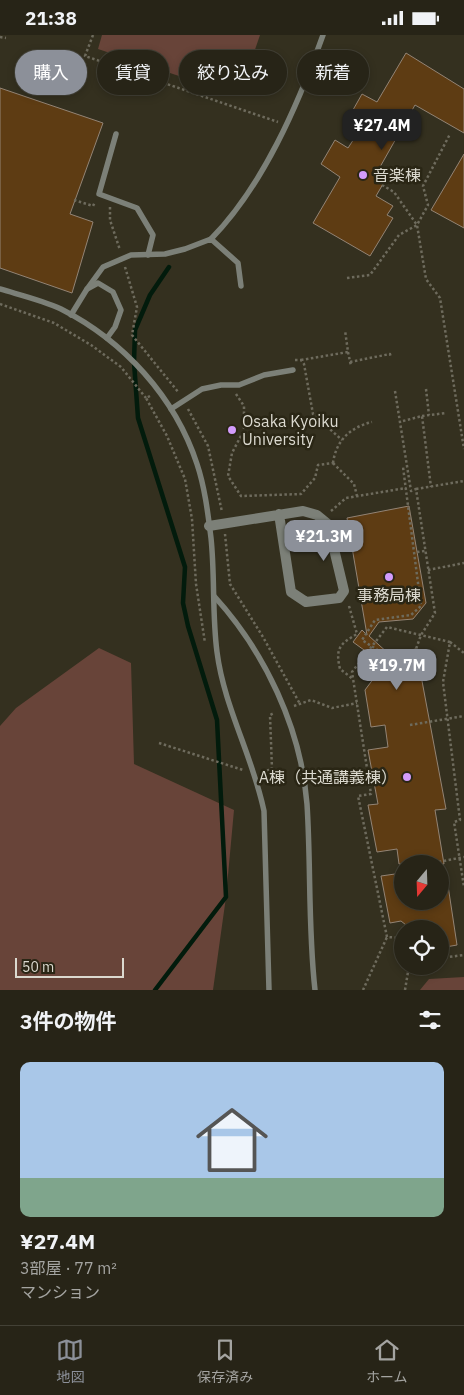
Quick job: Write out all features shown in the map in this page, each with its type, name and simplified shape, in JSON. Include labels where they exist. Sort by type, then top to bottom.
[{"type":"street","points":[[209,526],[303,511],[317,515],[328,524],[344,591],[339,598],[306,602],[291,591],[279,515]]},
{"type":"lane","points":[[71,315],[103,267],[131,255],[165,254],[186,249],[211,239],[230,220],[274,149],[301,94],[323,35]]},
{"type":"lane","points":[[116,134],[99,194],[136,208],[153,235],[148,255]]},
{"type":"lane","points":[[211,239],[238,263],[241,286]]},
{"type":"lane","points":[[87,289],[98,283],[113,292],[121,310],[115,327],[107,338]]},
{"type":"lane","points":[[0,289],[60,309],[107,338],[124,352],[157,388],[171,409],[183,429],[198,465],[209,526],[217,652],[234,716],[259,785],[264,811],[269,990]]},
{"type":"lane","points":[[171,409],[202,389],[239,385],[264,375],[293,370]]},
{"type":"lane","points":[[214,596],[233,617],[266,668],[289,725],[297,752],[306,803],[315,990]]},
{"type":"path","points":[[93,35],[85,56],[286,125]]},
{"type":"path","points":[[0,37],[6,38]]},
{"type":"path","points":[[347,278],[370,275],[399,235],[417,225],[428,205],[423,185],[450,134]]},
{"type":"path","points":[[382,185],[394,192],[417,225],[426,279],[440,298],[460,409],[464,449]]},
{"type":"path","points":[[110,220],[118,243]]},
{"type":"path","points":[[125,269],[137,307],[132,335],[173,383],[180,395],[185,390]]},
{"type":"path","points":[[0,304],[54,323],[92,345],[121,367],[146,398],[167,436],[185,479],[192,519],[196,584],[205,645]]},
{"type":"path","points":[[345,330],[351,366]]},
{"type":"path","points":[[291,361],[348,352]]},
{"type":"path","points":[[350,361],[390,354],[391,358]]},
{"type":"path","points":[[301,359],[304,364],[313,414],[342,440]]},
{"type":"path","points":[[230,385],[244,406],[244,430],[232,453],[228,476],[241,496],[301,494],[315,478],[318,465],[333,463]]},
{"type":"path","points":[[426,389],[429,415]]},
{"type":"path","points":[[395,391],[411,491],[464,481]]},
{"type":"path","points":[[146,398],[152,395]]},
{"type":"path","points":[[187,407],[208,446],[223,516]]},
{"type":"path","points":[[403,421],[446,413]]},
{"type":"path","points":[[422,416],[431,487]]},
{"type":"path","points":[[357,496],[354,484],[333,463],[334,451],[346,434],[358,425],[372,422]]},
{"type":"path","points":[[380,655],[379,651],[362,640],[375,620],[411,615],[420,606],[403,467]]},
{"type":"path","points":[[328,513],[346,498],[406,489]]},
{"type":"path","points":[[416,489],[435,613],[420,635],[416,649]]},
{"type":"path","points":[[224,529],[230,584],[263,637],[299,704],[311,700],[332,707],[357,703]]},
{"type":"path","points":[[417,552],[425,551]]},
{"type":"path","points":[[428,570],[464,563]]},
{"type":"path","points":[[351,614],[357,634],[342,643],[337,655],[340,669],[353,679]]},
{"type":"path","points":[[363,990],[387,937],[358,796],[371,794],[352,672],[387,627],[450,642],[463,651]]},
{"type":"path","points":[[450,642],[442,682],[460,820],[454,822],[464,887]]},
{"type":"path","points":[[264,771],[272,769],[270,715],[275,713]]},
{"type":"path","points":[[410,725],[464,716]]},
{"type":"path","points":[[159,743],[237,768]]},
{"type":"path","points":[[449,860],[464,857]]},
{"type":"path","points":[[387,937],[394,937]]},
{"type":"path","points":[[449,957],[464,955]]},
{"type":"path","points":[[405,990],[407,975]]},
{"type":"shaded area","points":[[102,35],[260,35],[255,50],[179,50],[179,76],[169,73],[169,50],[98,49]]},
{"type":"shaded area","points":[[99,648],[131,663],[134,764],[234,810],[226,897],[213,990],[0,990],[0,726],[16,708]]},
{"type":"shaded area","points":[[464,977],[464,990],[420,990],[429,979]]},
{"type":"building","name":"音楽棟","points":[[406,53],[464,89],[464,133],[415,105],[380,167],[390,172],[376,196],[393,206],[387,215],[393,218],[370,256],[313,223],[340,177],[321,164],[335,140],[348,148],[363,125],[349,117],[361,95],[377,102]]},
{"type":"building","points":[[0,88],[15,93],[15,95],[21,95],[103,123],[70,214],[93,222],[72,293],[0,268]]},
{"type":"building","points":[[464,154],[464,228],[431,210]]},
{"type":"building","name":"A棟（共通講義棟）","points":[[409,506],[426,603],[413,619],[379,622],[369,636],[389,654],[416,649],[446,809],[435,810],[442,855],[398,855],[397,849],[377,852],[368,805],[378,804],[368,750],[388,747],[385,725],[371,727],[365,690],[377,674],[375,658],[353,642],[362,630],[367,635],[347,518]]},
{"type":"building","points":[[394,874],[394,910],[449,910],[449,892],[457,945],[449,946],[449,920],[394,920],[394,922],[390,923],[381,876]]},
{"type":"waterway","points":[[155,990],[226,897],[217,720],[188,626],[183,603],[185,567],[138,418],[134,362],[135,330],[150,295],[169,267]]},
{"type":"place","name":"音楽棟","points":[[363,175]]},
{"type":"place","name":"Osaka Kyoiku University","points":[[232,430]]},
{"type":"place","name":"事務局棟","points":[[389,577]]},
{"type":"place","name":"A棟（共通講義棟）","points":[[407,777]]}]
